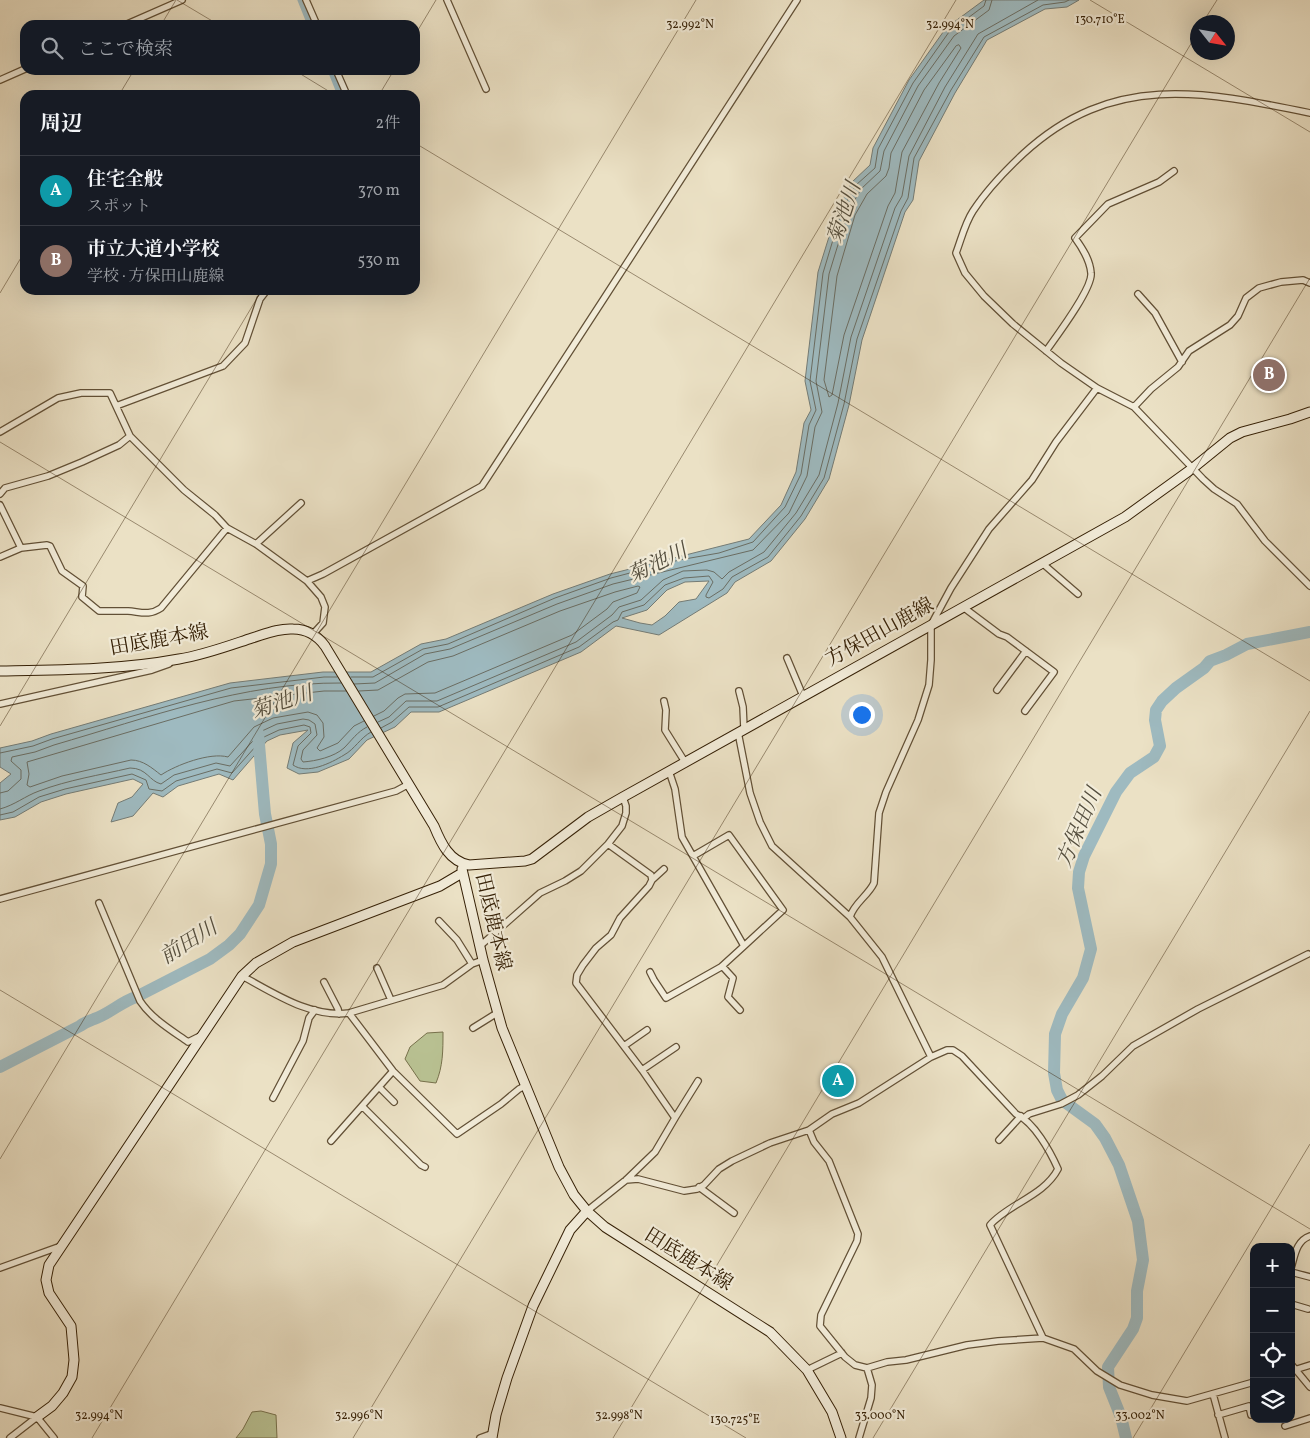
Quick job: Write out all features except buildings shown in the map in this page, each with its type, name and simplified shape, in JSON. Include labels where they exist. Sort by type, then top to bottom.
[{"type":"main road","name":"方保田山鹿線","points":[[461,864],[482,865],[532,859],[588,817],[1125,517],[1242,432],[1310,412]]},
{"type":"main road","name":"田底鹿本線","points":[[0,671],[84,670],[180,659],[282,630],[303,630],[314,634],[324,646],[409,784],[447,851],[461,864],[497,1013],[560,1167],[574,1195],[605,1227],[619,1237],[770,1332],[807,1370],[832,1412],[841,1438]]},
{"type":"main road","points":[[36,1417],[52,1406],[63,1393],[72,1377],[74,1360],[71,1326],[49,1293],[46,1280],[49,1265],[242,976],[256,963],[293,942],[440,886],[462,873]]},
{"type":"main road","points":[[492,1436],[507,1378],[534,1306],[570,1230],[588,1211]]},
{"type":"street","points":[[136,20],[182,0]]},
{"type":"street","points":[[306,0],[314,20]]},
{"type":"street","points":[[447,0],[486,89]]},
{"type":"street","points":[[307,581],[482,486],[797,0]]},
{"type":"street","points":[[0,80],[20,71]]},
{"type":"street","points":[[338,75],[345,90]]},
{"type":"street","points":[[1310,113],[1222,96],[1162,94],[1133,97],[1106,103],[1060,125],[1032,146],[1001,177],[972,212],[956,253],[965,273],[984,296],[1013,324],[1097,388],[1134,407],[1214,489],[1237,504],[1266,541],[1310,586]]},
{"type":"street","points":[[1046,351],[1084,294],[1092,275],[1086,254],[1075,238],[1108,204],[1159,182],[1174,171]]},
{"type":"street","points":[[1134,407],[1151,389],[1178,367],[1189,351],[1230,325],[1238,316],[1246,298],[1259,288],[1280,282],[1303,280],[1310,283]]},
{"type":"street","points":[[1138,294],[1155,313],[1182,362]]},
{"type":"street","points":[[116,406],[223,366],[245,343],[263,295]]},
{"type":"street","points":[[850,917],[852,910],[872,889],[874,884],[879,813],[886,792],[918,720],[929,685],[931,625],[951,588],[989,529],[1032,480],[1056,442],[1097,388]]},
{"type":"street","points":[[0,432],[58,398],[81,393],[110,393],[130,436],[184,490],[227,528],[256,544],[307,581],[322,597],[326,607],[323,623],[314,634]]},
{"type":"street","points":[[0,494],[5,488],[48,476],[90,459],[120,445],[130,436]]},
{"type":"street","points":[[256,544],[301,503]]},
{"type":"street","points":[[0,505],[21,548]]},
{"type":"street","points":[[0,558],[21,548],[50,546],[62,571],[83,586],[82,597],[99,611],[154,613],[227,528]]},
{"type":"street","points":[[1042,563],[1078,594]]},
{"type":"street","points":[[963,607],[1054,672],[1025,711]]},
{"type":"street","points":[[997,690],[1026,651]]},
{"type":"street","points":[[787,658],[803,696]]},
{"type":"street","points":[[0,704],[152,670],[180,659]]},
{"type":"street","points":[[739,691],[743,707],[741,731],[750,793],[760,822],[772,846],[850,917],[882,957],[931,1057]]},
{"type":"street","points":[[664,701],[666,710],[665,730],[685,762]]},
{"type":"street","points":[[669,771],[675,789],[682,838],[744,946]]},
{"type":"street","points":[[0,899],[396,791],[409,784]]},
{"type":"street","points":[[480,946],[540,893],[565,882],[581,871],[608,844],[622,826],[626,814],[623,797]]},
{"type":"street","points":[[650,972],[666,998],[722,966],[783,910],[729,835],[693,856]]},
{"type":"street","points":[[608,844],[651,875],[652,880]]},
{"type":"street","points":[[664,869],[652,880],[649,886],[620,918],[611,935],[596,948],[576,975],[576,983],[642,1070],[675,1118]]},
{"type":"street","points":[[99,903],[140,1001],[146,1010],[188,1042],[202,1035]]},
{"type":"street","points":[[439,921],[457,940],[472,964]]},
{"type":"street","points":[[999,1140],[1023,1117],[1061,1104],[1078,1095],[1102,1076],[1133,1046],[1198,1009],[1308,954]]},
{"type":"street","points":[[242,976],[274,994],[322,1013],[339,1014],[349,1013],[443,984],[472,964],[483,960]]},
{"type":"street","points":[[722,966],[733,978],[728,997],[740,1010]]},
{"type":"street","points":[[377,968],[391,1000]]},
{"type":"street","points":[[324,982],[339,1014]]},
{"type":"street","points":[[273,1098],[303,1041],[309,1018],[315,1010]]},
{"type":"street","points":[[349,1013],[393,1071],[457,1134],[501,1104],[519,1089],[526,1086]]},
{"type":"street","points":[[473,1028],[497,1013]]},
{"type":"street","points":[[624,1046],[647,1030]]},
{"type":"street","points":[[642,1070],[676,1047]]},
{"type":"street","points":[[626,1180],[638,1179],[684,1191],[699,1188],[718,1169],[732,1161],[770,1143],[809,1130],[832,1114],[860,1103],[931,1057],[947,1050],[956,1052],[1038,1134],[1058,1169],[1045,1185],[990,1224],[1043,1338]]},
{"type":"street","points":[[331,1141],[393,1071]]},
{"type":"street","points":[[588,1211],[626,1180],[655,1152],[698,1081]]},
{"type":"street","points":[[379,1087],[394,1102]]},
{"type":"street","points":[[362,1106],[425,1167]]},
{"type":"street","points":[[809,1130],[814,1142],[829,1161],[858,1234],[857,1241],[820,1315],[820,1326],[842,1353],[855,1365],[867,1368],[968,1345],[1043,1338],[1074,1349],[1097,1371],[1120,1385],[1152,1394],[1187,1401],[1250,1383]]},
{"type":"street","points":[[699,1188],[734,1213]]},
{"type":"street","points":[[1295,1254],[1302,1239],[1310,1236]]},
{"type":"street","points":[[0,1268],[62,1245]]},
{"type":"street","points":[[1295,1273],[1310,1277]]},
{"type":"street","points":[[1295,1305],[1308,1309]]},
{"type":"street","points":[[807,1370],[842,1353]]},
{"type":"street","points":[[1295,1369],[1310,1365]]},
{"type":"street","points":[[860,1438],[871,1398],[872,1385],[867,1368]]},
{"type":"street","points":[[1295,1372],[1310,1387]]},
{"type":"street","points":[[1213,1394],[1225,1438]]},
{"type":"street","points":[[1218,1416],[1249,1406],[1250,1410]]},
{"type":"street","points":[[0,1408],[36,1417],[54,1438]]},
{"type":"street","points":[[10,1438],[36,1417]]},
{"type":"street","points":[[1285,1426],[1310,1418]]},
{"type":"street","points":[[480,1438],[492,1436]]},
{"type":"green space","points":[[443,1032],[443,1052],[436,1083],[420,1081],[405,1059],[410,1047],[427,1033]]},
{"type":"green space","points":[[261,1411],[276,1415],[277,1438],[236,1438],[252,1412]]},
{"type":"water","name":"菊池川","points":[[984,0],[1079,0],[1067,7],[1045,9],[987,40],[955,93],[919,161],[913,200],[905,212],[862,340],[849,405],[829,479],[805,519],[771,561],[735,582],[727,593],[659,635],[616,626],[581,652],[439,712],[411,712],[395,727],[367,740],[349,759],[318,772],[299,774],[287,768],[293,743],[308,730],[280,735],[267,741],[233,780],[219,774],[178,786],[163,797],[153,793],[133,816],[111,822],[118,803],[132,797],[143,784],[133,779],[66,794],[41,802],[15,817],[0,820],[0,783],[11,774],[0,767],[0,748],[32,741],[230,683],[323,672],[371,672],[421,644],[446,639],[553,594],[610,574],[749,539],[781,505],[796,472],[804,423],[811,410],[805,381],[818,272],[838,208],[852,182],[870,165],[873,148],[909,80],[946,28]],"holes":[[[709,581],[696,599],[679,602],[665,616],[652,625],[622,618],[647,610],[667,590],[685,582]]]},
{"type":"waterway","points":[[301,0],[309,20]]},
{"type":"waterway","points":[[333,75],[339,90]]},
{"type":"waterway","name":"方保田川","points":[[1126,1438],[1121,1417],[1109,1387],[1108,1367],[1133,1329],[1137,1318],[1137,1291],[1143,1260],[1138,1221],[1119,1165],[1105,1138],[1095,1124],[1062,1100],[1057,1090],[1054,1073],[1055,1034],[1062,1014],[1083,978],[1091,949],[1078,888],[1079,872],[1084,856],[1116,792],[1130,773],[1154,757],[1160,746],[1155,720],[1156,710],[1162,701],[1176,688],[1204,668],[1210,661],[1247,644],[1310,632]]},
{"type":"waterway","name":"前田川","points":[[0,1067],[210,959],[240,934],[259,905],[271,864],[271,844],[265,814],[258,733]]},
{"type":"place","name":"市立大道小学校","points":[[1269,375]]},
{"type":"place","name":"住宅全般","points":[[838,1081]]}]
